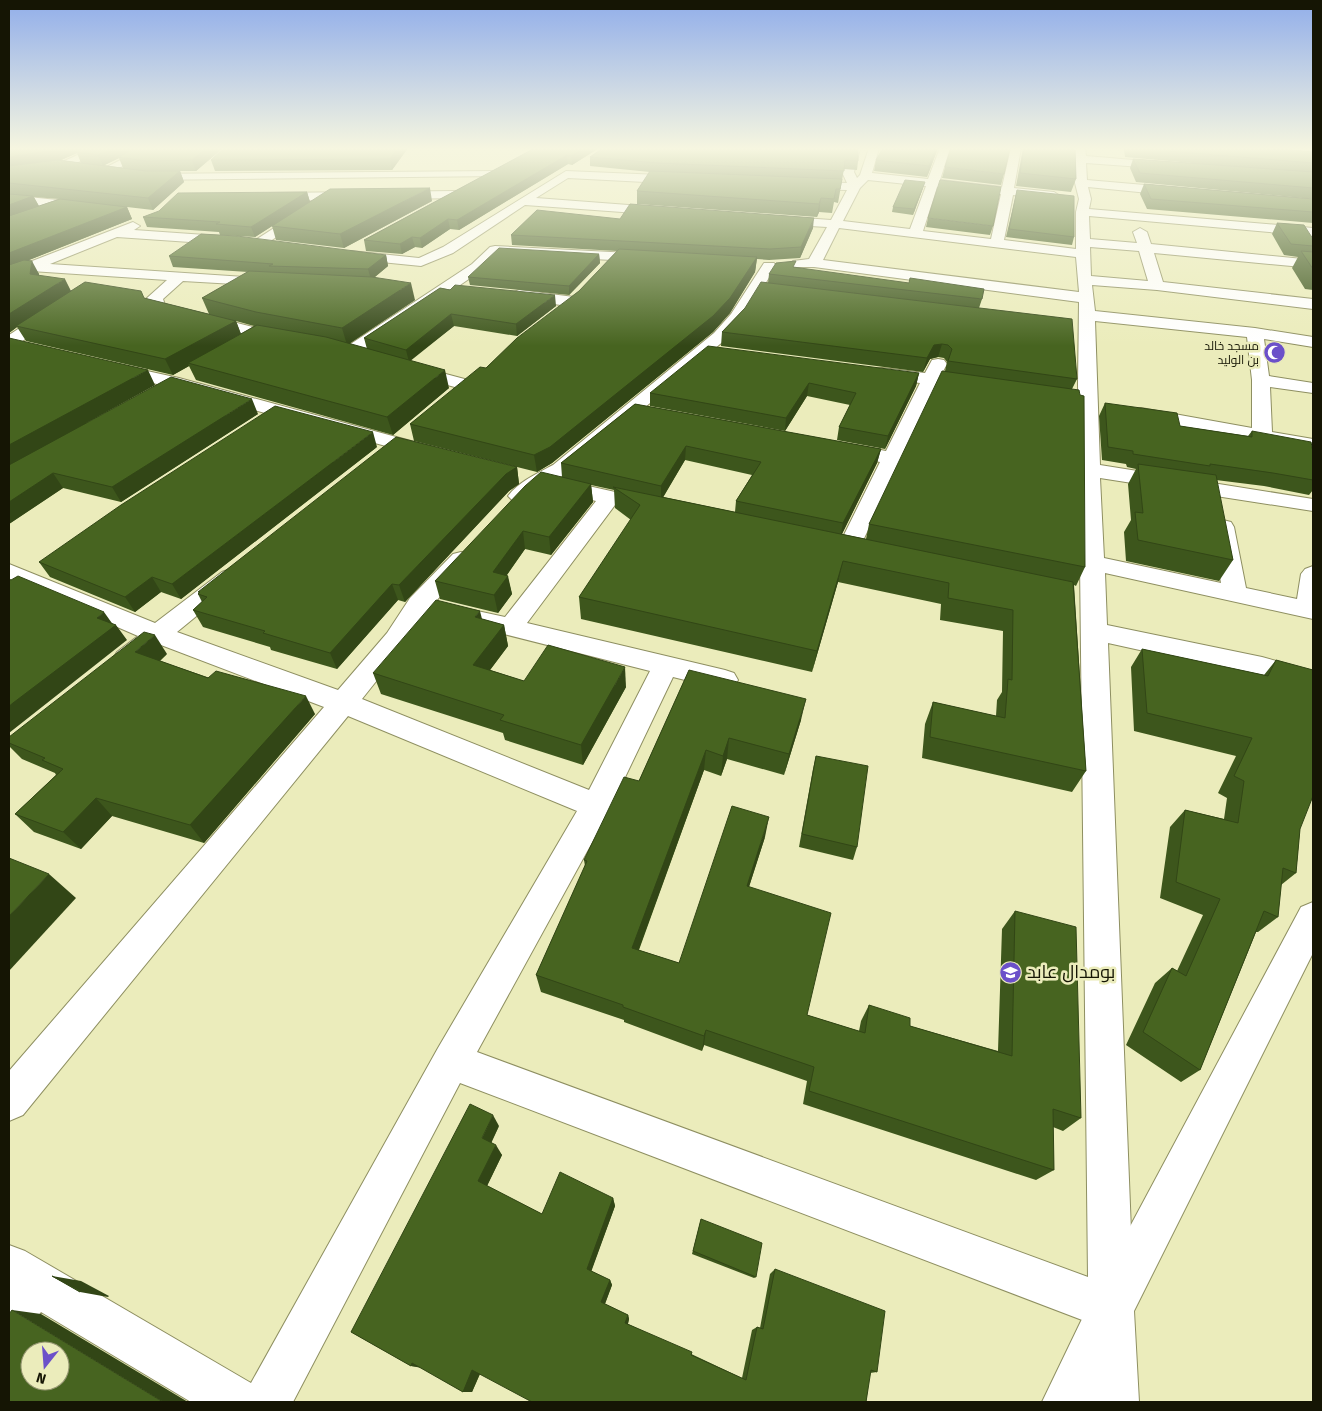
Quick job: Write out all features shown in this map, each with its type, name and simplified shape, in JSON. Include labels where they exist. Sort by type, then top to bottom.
[{"type":"street","points":[[34,216],[40,214]]},
{"type":"street","points":[[258,243],[303,214]]},
{"type":"street","points":[[421,262],[448,250],[503,214]]},
{"type":"street","points":[[814,263],[840,214]]},
{"type":"street","points":[[915,234],[922,214]]},
{"type":"street","points":[[997,243],[1003,214]]},
{"type":"street","points":[[1080,214],[1084,292],[1084,396],[1090,470],[1093,563],[1085,598],[1095,631],[1111,1308],[1115,1402]]},
{"type":"street","points":[[1131,214],[1134,216],[1313,232]]},
{"type":"street","points":[[1134,216],[1157,286]]},
{"type":"street","points":[[766,219],[835,224],[997,243],[1084,292],[1157,286],[1313,304]]},
{"type":"street","points":[[9,275],[148,220]]},
{"type":"street","points":[[175,237],[189,225]]},
{"type":"street","points":[[116,233],[276,245]]},
{"type":"street","points":[[364,245],[342,253],[388,260],[477,268]]},
{"type":"street","points":[[1084,292],[1146,248],[1313,264]]},
{"type":"street","points":[[448,250],[495,250],[664,259]]},
{"type":"street","points":[[367,358],[342,351],[477,268],[495,250]]},
{"type":"street","points":[[600,273],[616,256]]},
{"type":"street","points":[[505,511],[518,497],[529,478],[560,469],[640,412],[721,344],[737,316],[763,290],[759,265],[814,263],[1084,292],[1255,333],[1313,342]]},
{"type":"street","points":[[237,281],[261,266]]},
{"type":"street","points":[[29,267],[286,283]]},
{"type":"street","points":[[90,289],[115,273]]},
{"type":"street","points":[[179,277],[156,298],[158,308],[260,335],[297,341]]},
{"type":"street","points":[[424,289],[463,291]]},
{"type":"street","points":[[503,294],[579,296],[551,320]]},
{"type":"street","points":[[15,345],[66,305]]},
{"type":"street","points":[[1255,333],[1261,380],[1262,435]]},
{"type":"street","points":[[234,349],[260,335]]},
{"type":"street","points":[[882,357],[992,388]]},
{"type":"street","points":[[96,364],[173,382],[278,411],[389,450],[444,456]]},
{"type":"street","points":[[394,366],[474,379],[445,403]]},
{"type":"street","points":[[147,397],[200,368]]},
{"type":"street","points":[[867,371],[935,372],[978,370]]},
{"type":"street","points":[[848,549],[935,372]]},
{"type":"street","points":[[1261,380],[1313,388]]},
{"type":"street","points":[[253,427],[278,411]]},
{"type":"street","points":[[1127,411],[1313,445]]},
{"type":"street","points":[[389,450],[417,426]]},
{"type":"street","points":[[824,446],[892,458]]},
{"type":"street","points":[[1090,470],[1313,505]]},
{"type":"street","points":[[529,478],[674,512]]},
{"type":"street","points":[[1215,489],[1236,594]]},
{"type":"street","points":[[510,628],[609,498]]},
{"type":"street","points":[[9,1101],[396,639],[419,604],[472,547]]},
{"type":"street","points":[[1093,563],[1310,610],[1313,574]]},
{"type":"street","points":[[111,670],[243,566]]},
{"type":"street","points":[[25,572],[158,634],[343,703],[596,806]]},
{"type":"street","points":[[419,604],[750,686]]},
{"type":"street","points":[[1095,631],[1262,667],[1313,681]]},
{"type":"street","points":[[266,1402],[451,1061],[596,806],[665,666]]},
{"type":"street","points":[[1066,1402],[1111,1308],[1313,918]]},
{"type":"street","points":[[451,1061],[1111,1308]]},
{"type":"street","points":[[17,1289],[236,1402]]},
{"type":"building","points":[[15,214],[109,214],[9,253],[9,216]]},
{"type":"building","points":[[151,214],[272,214],[251,227],[216,224],[220,222],[143,217]]},
{"type":"building","points":[[291,214],[379,214],[340,234],[272,226]]},
{"type":"building","points":[[413,214],[467,214],[457,220],[448,219],[420,238],[412,237],[400,244],[364,240]]},
{"type":"building","points":[[533,214],[572,214],[620,219],[623,214],[759,214],[814,218],[801,247],[770,249],[511,235]]},
{"type":"building","points":[[929,214],[995,214],[993,226],[928,218]]},
{"type":"building","points":[[1012,214],[1074,214],[1074,237],[1009,229]]},
{"type":"building","points":[[1277,223],[1304,225],[1313,239],[1313,246],[1291,244]]},
{"type":"building","points":[[201,234],[237,236],[386,255],[368,269],[269,266],[273,264],[169,256]]},
{"type":"building","points":[[499,248],[599,254],[569,286],[468,277]]},
{"type":"building","points":[[619,249],[757,257],[730,298],[713,316],[550,447],[534,455],[410,424],[480,367],[486,368],[517,338],[579,291]]},
{"type":"building","points":[[1301,251],[1313,252],[1313,269]]},
{"type":"building","points":[[24,260],[32,261],[30,274],[65,279],[9,314],[9,265]]},
{"type":"building","points":[[796,261],[793,267],[909,283],[910,278],[984,289],[982,299],[769,274],[776,263]]},
{"type":"building","points":[[249,271],[372,277],[411,283],[342,328],[256,312],[202,298]]},
{"type":"building","points":[[85,282],[141,291],[144,298],[236,321],[165,359],[16,326]]},
{"type":"building","points":[[761,282],[1072,319],[1077,379],[948,361],[952,349],[948,345],[942,344],[934,345],[927,358],[722,332],[745,308]]},
{"type":"building","points":[[455,285],[555,295],[516,324],[451,314],[406,350],[364,338],[440,288],[450,290]]},
{"type":"building","points":[[257,325],[326,337],[445,370],[387,417],[188,363]]},
{"type":"building","points":[[9,338],[148,370],[9,445]]},
{"type":"building","points":[[708,346],[919,373],[888,436],[839,427],[856,393],[809,383],[786,418],[650,393]]},
{"type":"building","points":[[942,371],[1079,390],[1080,395],[1084,396],[1085,567],[869,524]]},
{"type":"building","points":[[171,377],[252,399],[112,487],[53,473],[9,502],[9,465]]},
{"type":"building","points":[[1105,403],[1177,413],[1180,426],[1252,437],[1252,431],[1311,442],[1313,480],[1133,454],[1133,451],[1108,447]]},
{"type":"building","points":[[635,404],[881,449],[843,523],[736,501],[761,462],[686,446],[661,486],[561,463]]},
{"type":"building","points":[[275,406],[373,432],[172,584],[152,577],[125,597],[39,562],[121,505]]},
{"type":"building","points":[[396,437],[517,467],[506,474],[399,585],[392,584],[330,653],[263,633],[265,631],[193,610],[207,597],[198,594],[200,592],[198,592]]},
{"type":"building","points":[[1138,464],[1216,475],[1233,560],[1138,540],[1135,512],[1143,513]]},
{"type":"building","points":[[541,472],[591,484],[549,537],[523,531],[493,572],[508,576],[494,595],[435,581],[525,486]]},
{"type":"building","points":[[613,487],[1073,582],[1086,771],[930,737],[933,702],[1005,718],[1008,679],[1012,680],[1013,610],[948,598],[949,583],[843,561],[817,651],[579,597],[640,505]]},
{"type":"building","points":[[18,576],[104,612],[97,618],[116,625],[9,706],[9,579],[11,580]]},
{"type":"building","points":[[436,600],[480,611],[475,617],[504,625],[473,665],[524,681],[548,645],[625,667],[581,745],[500,720],[504,715],[373,673]]},
{"type":"building","points":[[144,632],[155,635],[135,652],[208,678],[216,671],[306,696],[190,825],[96,798],[63,832],[15,814],[63,769],[42,760],[45,758],[9,743],[9,737]]},
{"type":"building","points":[[1142,649],[1268,676],[1276,660],[1313,670],[1313,796],[1300,829],[1296,873],[1283,868],[1278,917],[1264,911],[1200,1070],[1143,1032],[1172,968],[1186,976],[1220,899],[1176,882],[1185,810],[1238,823],[1244,781],[1234,776],[1252,738],[1147,713]]},
{"type":"building","points":[[689,670],[806,699],[789,754],[729,738],[723,756],[706,750],[632,948],[679,963],[732,806],[769,817],[747,886],[831,913],[807,1015],[865,1033],[869,1005],[910,1018],[910,1026],[1012,1056],[1015,911],[1076,927],[1081,1118],[1053,1109],[1054,1170],[809,1091],[814,1067],[706,1030],[704,1036],[536,975],[587,861],[584,860],[624,777],[639,781]]},
{"type":"building","points":[[816,756],[868,766],[857,847],[802,834]]},
{"type":"building","points":[[9,858],[49,874],[9,916]]},
{"type":"building","points":[[470,1104],[493,1115],[482,1138],[496,1145],[478,1181],[542,1214],[560,1172],[613,1198],[587,1269],[610,1280],[601,1302],[628,1315],[625,1323],[692,1352],[691,1355],[746,1380],[757,1327],[763,1329],[775,1269],[885,1311],[877,1372],[871,1370],[866,1402],[532,1402],[472,1370],[463,1392],[412,1363],[411,1366],[351,1332]]},
{"type":"building","points":[[701,1219],[762,1243],[756,1277],[693,1251]]},
{"type":"building","points":[[52,1276],[81,1291],[80,1292]]},
{"type":"building","points":[[12,1310],[63,1341],[20,1341],[20,1391],[70,1391],[70,1345],[163,1402],[9,1402],[9,1314]]},
{"type":"place","name":"مسجد خالد بن الوليد","points":[[1275,353]]},
{"type":"place","name":"بومدال عابد","points":[[1011,972]]}]
